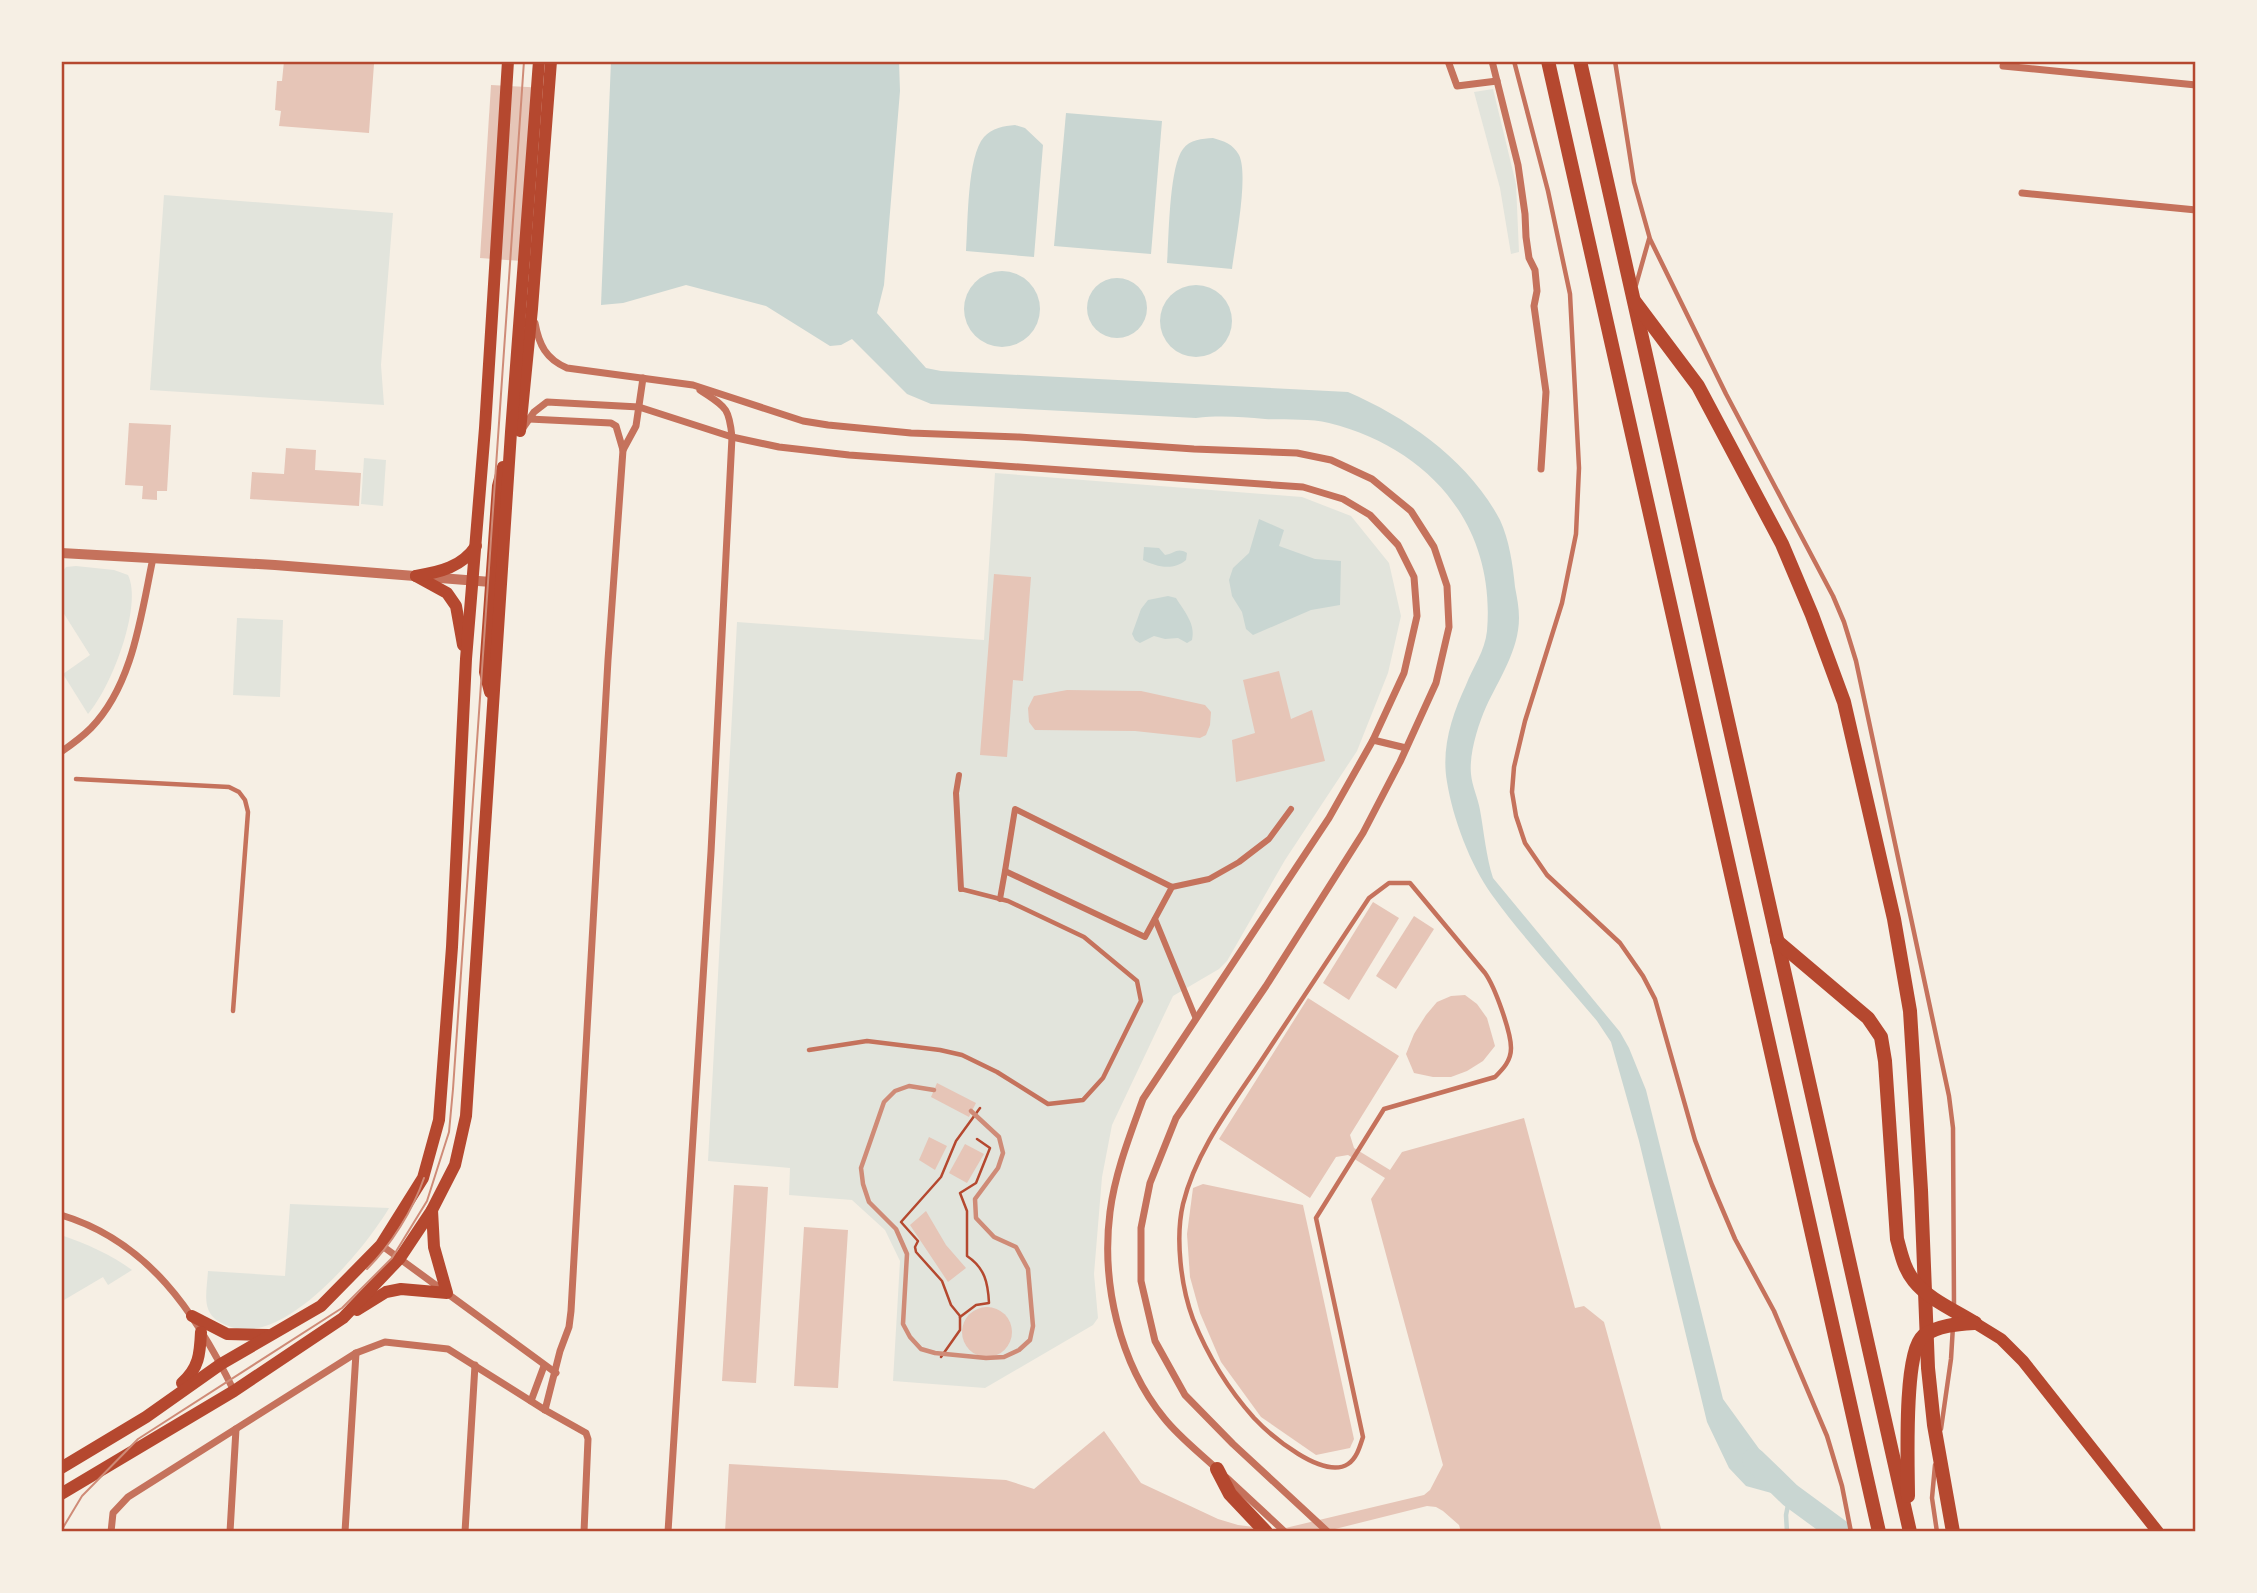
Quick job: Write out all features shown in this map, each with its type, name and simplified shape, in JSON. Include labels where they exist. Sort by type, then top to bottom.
[{"type":"highway","points":[[1548,61],[1879,1532]]},
{"type":"highway","points":[[1580,61],[1909,1528]]},
{"type":"highway","points":[[1632,298],[1698,386],[1782,544],[1844,702],[1905,977],[1914,1069],[1928,1368],[1938,1453],[1953,1532]]},
{"type":"highway","points":[[1777,941],[1868,1018],[1881,1037],[1897,1239],[1904,1263],[1914,1282],[1975,1323]]},
{"type":"highway","points":[[1909,1528],[1907,1431],[1911,1370],[1916,1347],[1923,1336],[1945,1326],[1975,1323]]},
{"type":"highway","points":[[1217,1469],[1230,1494],[1266,1532]]},
{"type":"main road","points":[[61,1468],[146,1417],[221,1364],[321,1306],[381,1245],[423,1178],[439,1120],[452,947],[466,659],[477,544],[508,61]]},
{"type":"main road","points":[[493,700],[485,672],[491,582],[498,486],[515,433],[539,61]]},
{"type":"main road","points":[[341,1319],[400,1258],[432,1210],[455,1165],[466,1116],[508,489],[532,309],[551,61]]},
{"type":"main road","points":[[416,576],[449,570],[470,555],[477,544]]},
{"type":"main road","points":[[416,576],[447,593],[456,606],[466,659]]},
{"type":"main road","points":[[61,1494],[234,1391],[386,1292],[401,1289],[447,1293],[434,1247],[432,1210]]},
{"type":"main road","points":[[192,1316],[227,1334],[274,1335]]},
{"type":"main road","points":[[1975,1323],[2001,1339],[2023,1361],[2158,1532]]},
{"type":"main road","points":[[146,1417],[192,1374],[199,1361],[201,1332]]},
{"type":"street","points":[[1448,61],[1457,86],[1497,81]]},
{"type":"street","points":[[1492,61],[1518,165],[1529,258],[1535,271],[1537,291],[1534,306],[1546,392],[1541,469]]},
{"type":"street","points":[[2003,66],[2196,85]]},
{"type":"street","points":[[2022,193],[2196,209]]},
{"type":"street","points":[[532,309],[542,348],[557,364],[567,368],[693,385],[803,421],[828,425],[911,433],[1297,453],[1331,460],[1372,479],[1411,510],[1434,547],[1447,586],[1449,627],[1436,683],[1374,814],[1331,885],[1176,1118],[1150,1184],[1141,1228],[1141,1281],[1154,1341],[1185,1395],[1233,1444],[1328,1532]]},
{"type":"street","points":[[623,450],[636,426],[643,378]]},
{"type":"street","points":[[668,1532],[711,852],[732,438],[730,415],[724,407],[693,385]]},
{"type":"street","points":[[515,433],[541,406],[554,402],[639,407],[732,438],[779,447],[849,455],[1303,486],[1343,499],[1370,515],[1398,545],[1414,577],[1418,616],[1404,673],[1373,740],[1329,818],[1143,1099],[1125,1151],[1110,1212],[1109,1265],[1114,1316],[1137,1376],[1164,1418],[1285,1532]]},
{"type":"street","points":[[529,419],[611,423],[616,426],[623,450],[608,660],[571,1311],[569,1327],[545,1410]]},
{"type":"street","points":[[61,553],[275,565],[491,582]]},
{"type":"street","points":[[61,752],[91,728],[113,698],[131,657],[153,558]]},
{"type":"street","points":[[1373,740],[1406,748]]},
{"type":"street","points":[[959,775],[956,814],[961,889]]},
{"type":"street","points":[[1000,899],[1015,808],[1172,887],[1209,878],[1239,862],[1269,839],[1291,809]]},
{"type":"street","points":[[1005,872],[1145,937],[1172,887]]},
{"type":"street","points":[[1155,919],[1196,1019]]},
{"type":"street","points":[[61,1215],[82,1221],[129,1248],[152,1266],[192,1316],[234,1391]]},
{"type":"street","points":[[381,1245],[556,1373]]},
{"type":"street","points":[[111,1532],[113,1513],[128,1497],[356,1353],[385,1342],[448,1349],[586,1433],[588,1439],[584,1532]]},
{"type":"street","points":[[345,1532],[356,1353]]},
{"type":"street","points":[[465,1532],[475,1365]]},
{"type":"street","points":[[531,1401],[544,1366]]},
{"type":"street","points":[[230,1532],[236,1429]]},
{"type":"lane","points":[[1514,61],[1548,191],[1570,295],[1579,468],[1576,534],[1562,603],[1525,721],[1514,767],[1512,792],[1516,816],[1525,843],[1546,875],[1620,943],[1656,999],[1695,1140],[1735,1239],[1774,1311],[1827,1436],[1842,1486],[1851,1532]]},
{"type":"lane","points":[[1615,61],[1634,182],[1650,239],[1726,394],[1833,596],[1856,660],[1949,1096],[1953,1128],[1955,1277],[1951,1359],[1931,1498],[1937,1532]]},
{"type":"lane","points":[[1632,298],[1650,239]]},
{"type":"lane","points":[[76,779],[159,785],[218,785],[239,792],[245,800],[248,812],[233,1011]]},
{"type":"lane","points":[[1389,883],[1410,883],[1494,986],[1511,1047],[1504,1068],[1495,1077],[1384,1109],[1316,1218],[1363,1437],[1358,1453],[1349,1464],[1333,1469],[1316,1465],[1255,1419],[1212,1357],[1193,1318],[1182,1278],[1182,1206],[1194,1171],[1216,1128],[1369,898],[1389,883]]},
{"type":"lane","points":[[810,1050],[867,1041],[940,1049],[962,1055],[1010,1079],[1048,1104],[1083,1100],[1103,1078],[1140,1001],[1137,981],[1084,937],[1000,899],[961,889]]},
{"type":"path","points":[[941,1357],[960,1330],[960,1316],[951,1305],[942,1281],[916,1252],[918,1241],[901,1222],[942,1177],[956,1141],[980,1108]]},
{"type":"path","points":[[960,1316],[976,1305],[989,1303],[988,1282],[976,1262],[967,1256],[967,1211],[960,1193],[976,1183],[990,1148],[977,1139]]},
{"type":"shaded area","points":[[611,61],[899,61],[900,91],[884,285],[877,313],[926,368],[941,371],[1348,392],[1414,428],[1454,460],[1472,479],[1503,527],[1512,561],[1519,614],[1512,653],[1483,714],[1471,758],[1472,778],[1493,878],[1620,1032],[1629,1048],[1646,1090],[1723,1399],[1778,1475],[1775,1494],[1746,1486],[1729,1468],[1707,1422],[1639,1141],[1611,1042],[1597,1021],[1492,895],[1458,826],[1447,782],[1445,757],[1456,708],[1486,638],[1487,593],[1480,557],[1467,525],[1449,497],[1425,472],[1397,451],[1365,435],[1329,423],[931,404],[907,394],[852,339],[841,345],[830,346],[766,306],[686,285],[623,303],[601,305]]},
{"type":"shaded area","points":[[1493,89],[1516,184],[1519,252],[1511,254],[1500,188],[1474,92]]},
{"type":"shaded area","points":[[1066,113],[1162,121],[1151,254],[1054,246]]},
{"type":"shaded area","points":[[1015,125],[1025,128],[1043,145],[1034,257],[966,251],[969,191],[978,146],[991,131]]},
{"type":"shaded area","points":[[1213,138],[1234,148],[1242,165],[1242,193],[1232,269],[1167,263],[1172,186],[1178,158],[1189,143]]},
{"type":"shaded area","points":[[164,195],[393,213],[381,365],[384,405],[150,390]]},
{"type":"shaded area","points":[[1002,271],[1016,274],[1029,282],[1037,295],[1040,309],[1037,323],[1029,336],[1016,344],[1002,347],[988,344],[975,336],[967,323],[964,309],[967,295],[975,282],[988,274]]},
{"type":"shaded area","points":[[1117,278],[1134,283],[1142,291],[1147,308],[1142,325],[1134,333],[1117,338],[1100,333],[1092,325],[1087,308],[1092,291],[1100,283]]},
{"type":"shaded area","points":[[1196,285],[1216,291],[1226,301],[1232,321],[1226,341],[1216,351],[1196,357],[1176,351],[1166,341],[1160,321],[1166,301],[1176,291]]},
{"type":"shaded area","points":[[364,458],[386,460],[383,506],[361,504]]},
{"type":"shaded area","points":[[995,473],[1302,497],[1351,516],[1389,563],[1401,616],[1388,673],[1357,751],[1285,860],[1227,961],[1219,969],[1173,996],[1112,1125],[1102,1177],[1094,1274],[1098,1318],[1093,1325],[985,1388],[893,1381],[900,1261],[885,1230],[852,1200],[789,1195],[790,1168],[708,1161],[737,622],[984,640]]},
{"type":"shaded area","points":[[1259,519],[1284,530],[1279,546],[1315,559],[1341,561],[1340,605],[1311,610],[1253,635],[1246,629],[1242,612],[1232,596],[1229,580],[1233,568],[1249,553]]},
{"type":"shaded area","points":[[1144,547],[1159,548],[1165,555],[1184,551],[1187,553],[1186,560],[1170,567],[1154,564],[1143,560]]},
{"type":"shaded area","points":[[66,567],[114,570],[128,575],[132,589],[128,626],[115,667],[88,714],[63,674],[90,655],[61,609],[61,574]]},
{"type":"shaded area","points":[[1168,596],[1176,598],[1188,618],[1192,640],[1187,643],[1178,638],[1154,636],[1140,643],[1135,640],[1132,634],[1141,609],[1148,600]]},
{"type":"shaded area","points":[[237,618],[283,620],[280,697],[233,695]]},
{"type":"shaded area","points":[[290,1204],[389,1208],[343,1269],[298,1309],[275,1322],[252,1329],[221,1323],[214,1318],[207,1306],[208,1271],[285,1276]]},
{"type":"shaded area","points":[[61,1235],[98,1250],[132,1270],[108,1285],[103,1277],[64,1300],[61,1296]]},
{"type":"building","points":[[284,61],[357,61],[374,64],[369,133],[279,126],[281,111],[275,110],[277,81],[282,81]]},
{"type":"building","points":[[491,85],[547,88],[535,262],[480,258]]},
{"type":"building","points":[[129,423],[171,425],[167,491],[157,491],[157,500],[142,499],[143,486],[125,485]]},
{"type":"building","points":[[286,448],[316,450],[315,470],[361,473],[359,506],[250,499],[252,472],[284,474]]},
{"type":"building","points":[[994,574],[1031,577],[1023,681],[1013,680],[1007,757],[980,755]]},
{"type":"building","points":[[1279,671],[1291,719],[1312,710],[1325,761],[1236,782],[1232,740],[1255,733],[1243,680]]},
{"type":"building","points":[[1067,690],[1141,691],[1205,705],[1211,712],[1210,725],[1206,735],[1200,738],[1135,731],[1035,730],[1029,722],[1028,708],[1034,696]]},
{"type":"building","points":[[1373,902],[1399,918],[1349,1000],[1323,983]]},
{"type":"building","points":[[1414,916],[1434,929],[1396,989],[1376,976]]},
{"type":"building","points":[[1465,995],[1477,1004],[1487,1018],[1495,1046],[1483,1061],[1451,1077],[1414,1073],[1406,1054],[1426,1015],[1437,1002],[1451,996]]},
{"type":"building","points":[[1308,998],[1399,1056],[1350,1135],[1354,1148],[1390,1170],[1402,1152],[1524,1118],[1575,1308],[1584,1306],[1604,1322],[1662,1532],[1461,1532],[1459,1525],[1443,1511],[1427,1506],[1323,1532],[725,1532],[729,1464],[1006,1480],[1034,1489],[1104,1431],[1141,1483],[1218,1519],[1238,1525],[1277,1530],[1424,1495],[1430,1490],[1443,1465],[1371,1199],[1385,1178],[1348,1155],[1336,1157],[1310,1198],[1219,1139]]},
{"type":"building","points":[[937,1083],[976,1103],[969,1117],[931,1097]]},
{"type":"building","points":[[929,1137],[947,1146],[935,1170],[919,1160]]},
{"type":"building","points":[[965,1144],[984,1154],[967,1183],[949,1173]]},
{"type":"building","points":[[1203,1184],[1303,1205],[1354,1439],[1350,1448],[1316,1455],[1261,1417],[1221,1362],[1200,1313],[1190,1277],[1187,1234],[1193,1188]]},
{"type":"building","points":[[734,1185],[768,1187],[756,1383],[722,1381]]},
{"type":"building","points":[[926,1211],[946,1245],[966,1268],[948,1282],[910,1225]]},
{"type":"building","points":[[804,1227],[848,1230],[838,1388],[794,1386]]},
{"type":"building","points":[[987,1307],[1004,1315],[1012,1332],[1004,1349],[987,1357],[970,1349],[962,1332],[970,1315]]},
{"type":"waterway","points":[[1754,1460],[1790,1495],[1839,1531]]},
{"type":"waterway","points":[[1787,1532],[1786,1515],[1790,1495]]},
{"type":"tram line","points":[[61,1531],[82,1496],[138,1439],[342,1308],[392,1258],[427,1201],[449,1132],[524,61]]},
{"type":"tram line","points":[[367,1269],[400,1226],[424,1178]]},
{"type":"railway","points":[[934,1090],[909,1086],[895,1091],[884,1102],[861,1168],[863,1184],[869,1202],[896,1229],[907,1254],[903,1324],[910,1337],[921,1349],[935,1353],[1004,1357],[1019,1350],[1030,1340],[1033,1326],[1028,1269],[1016,1247],[994,1237],[976,1218],[975,1199],[998,1168],[1003,1153],[999,1137],[971,1111]]}]
